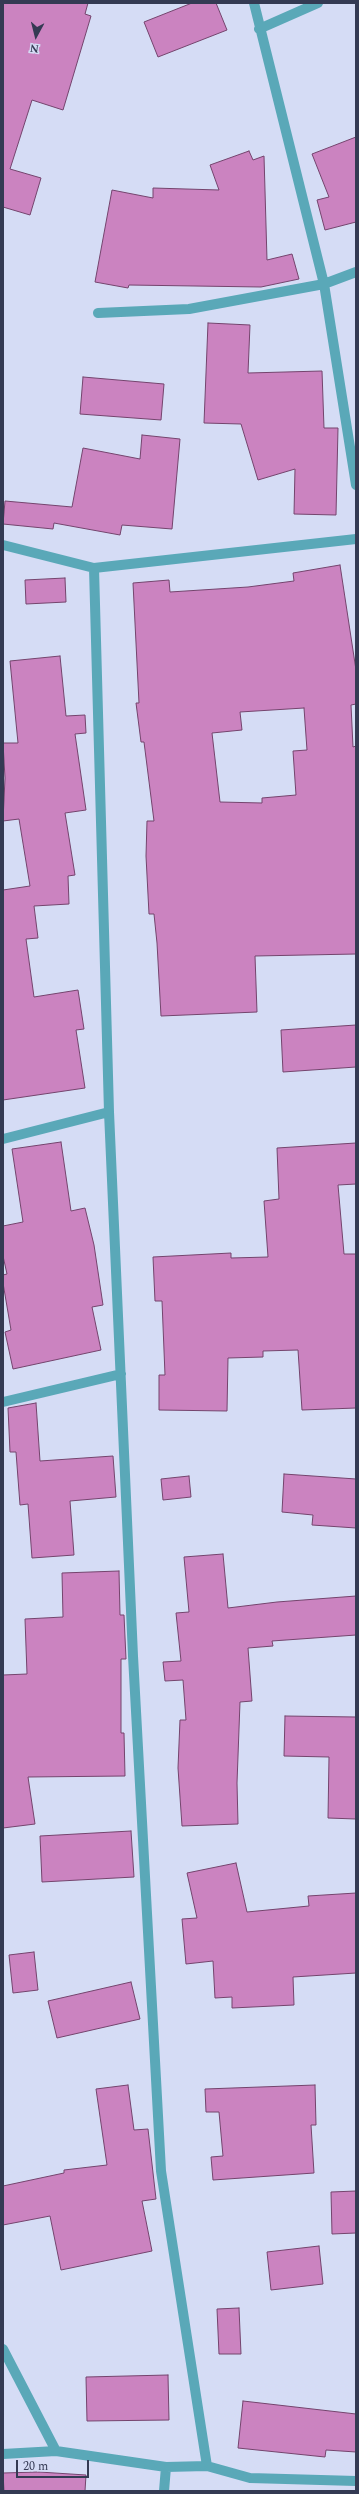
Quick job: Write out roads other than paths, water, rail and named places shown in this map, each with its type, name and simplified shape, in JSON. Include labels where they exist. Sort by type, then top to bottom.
[{"type":"street","points":[[254,3],[259,29],[324,284],[356,485]]},
{"type":"street","points":[[259,29],[318,3]]},
{"type":"street","points":[[98,313],[189,309],[324,284],[356,272]]},
{"type":"street","points":[[3,545],[94,568],[356,539]]},
{"type":"street","points":[[94,568],[109,1112],[120,1374],[161,2171],[207,2466]]},
{"type":"street","points":[[3,1139],[109,1112]]},
{"type":"street","points":[[3,1402],[120,1374]]},
{"type":"street","points":[[3,2349],[56,2451]]},
{"type":"street","points":[[3,2454],[56,2451],[166,2467],[207,2466],[250,2478],[356,2481]]},
{"type":"street","points":[[164,2491],[166,2467]]}]
